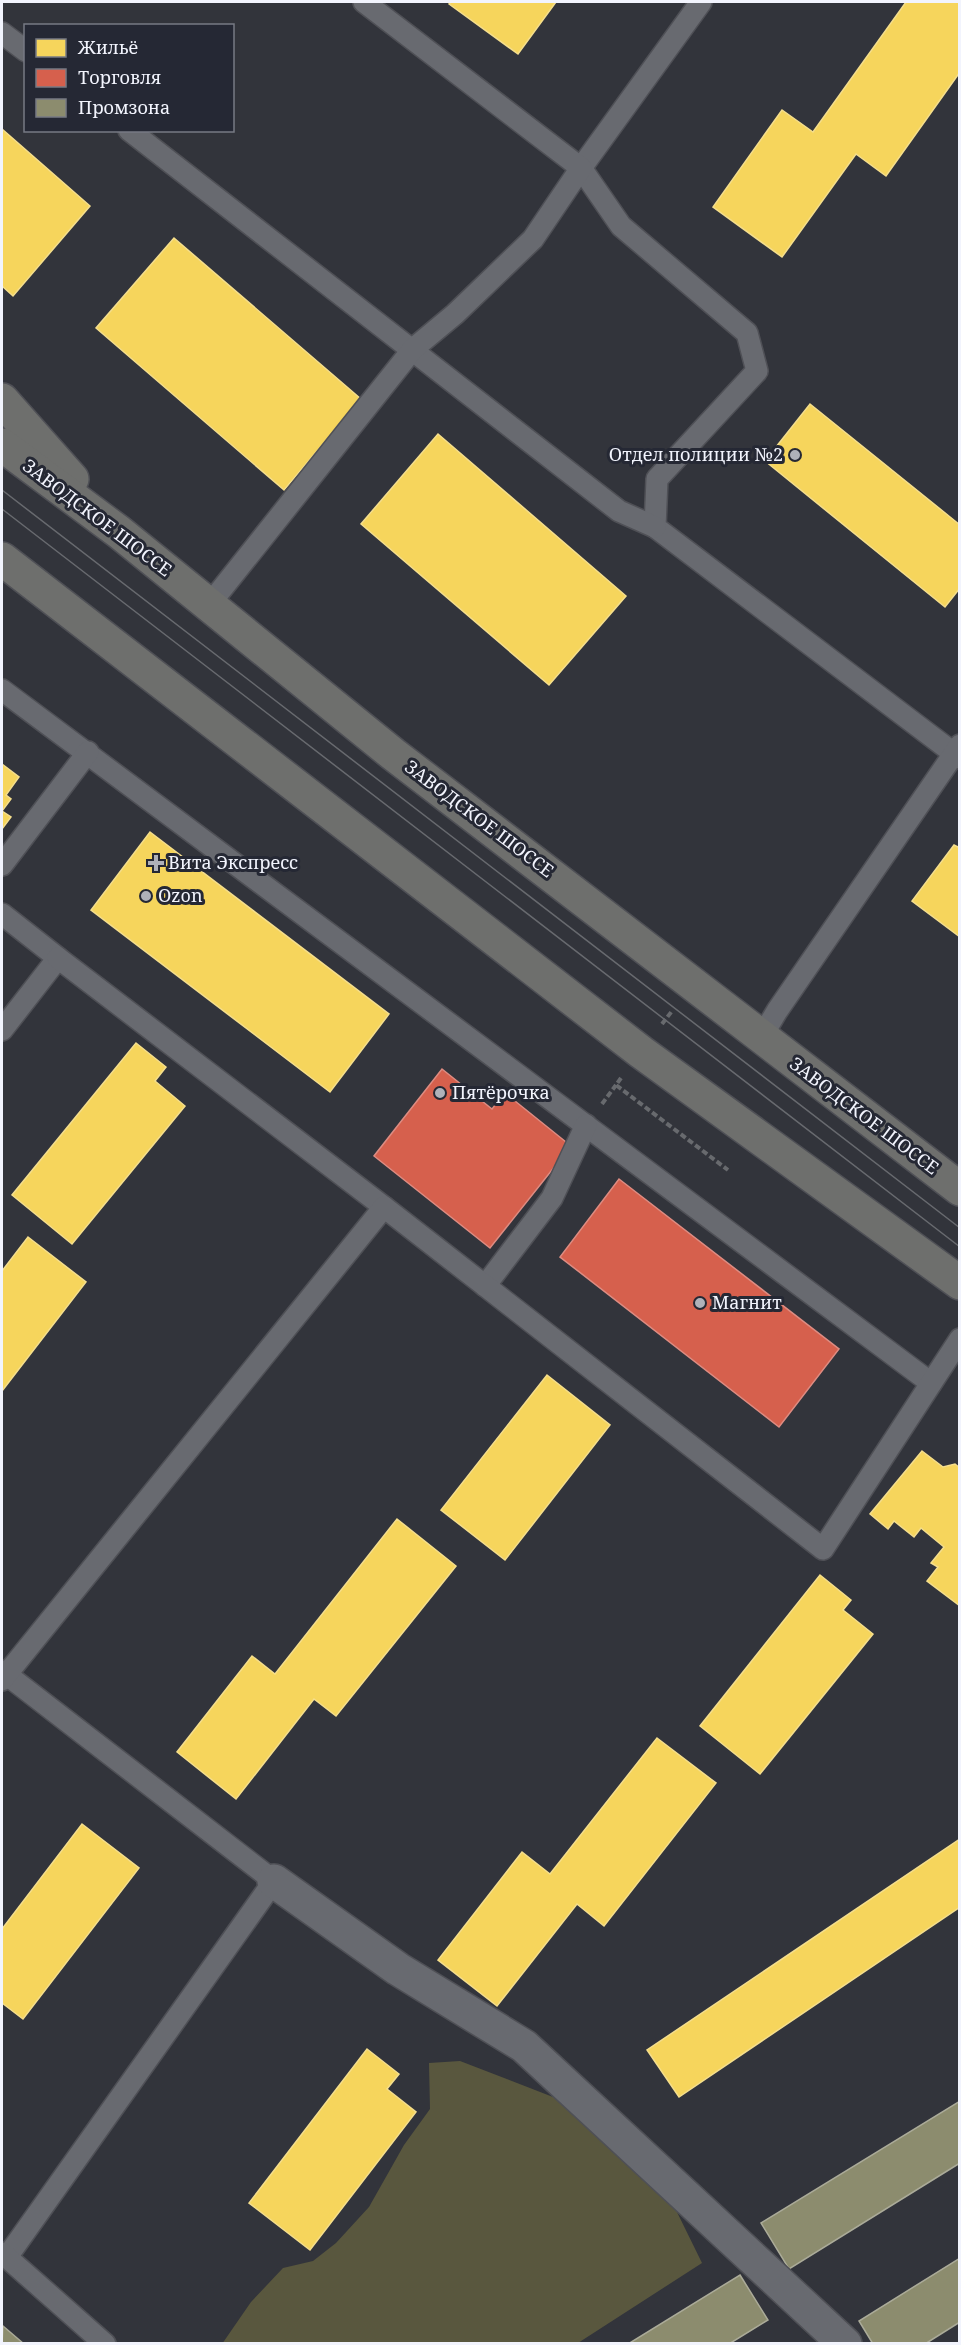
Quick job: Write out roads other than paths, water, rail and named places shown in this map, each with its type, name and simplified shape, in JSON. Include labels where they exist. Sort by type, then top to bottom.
[{"type":"main road","points":[[2,400],[119,532]]},
{"type":"main road","name":"ЗАВОДСКОЕ ШОССЕ","points":[[2,445],[119,532],[393,754],[694,982],[761,1038],[960,1189]]},
{"type":"main road","points":[[2,560],[641,1052],[960,1283]]},
{"type":"main road","points":[[2,580],[54,602]]},
{"type":"street","points":[[274,1881],[398,1969],[524,2046],[845,2343]]},
{"type":"lane","points":[[364,2],[581,168],[621,226],[747,333],[757,371],[657,479],[655,527]]},
{"type":"lane","points":[[209,605],[413,349],[455,314],[533,239],[581,168],[701,2]]},
{"type":"lane","points":[[2,33],[24,50]]},
{"type":"lane","points":[[132,132],[619,511],[655,527],[958,752],[777,1011],[761,1038]]},
{"type":"lane","points":[[2,690],[931,1383]]},
{"type":"lane","points":[[2,865],[88,752]]},
{"type":"lane","points":[[2,914],[384,1207],[823,1549],[960,1339]]},
{"type":"lane","points":[[2,1030],[58,958]]},
{"type":"lane","points":[[485,1286],[552,1198],[586,1125]]},
{"type":"lane","points":[[105,2343],[4,2255],[274,1881],[3,1675],[384,1207]]},
{"type":"tram line","points":[[2,490],[960,1228]]},
{"type":"tram line","points":[[2,509],[960,1247]]},
{"type":"place","name":"Отдел полиции №2","points":[[795,455]]},
{"type":"place","name":"Вита Экспресс","points":[[156,863]]},
{"type":"place","name":"Ozon","points":[[146,896]]},
{"type":"place","name":"Пятёрочка","points":[[440,1093]]},
{"type":"place","name":"Магнит","points":[[700,1303]]}]
